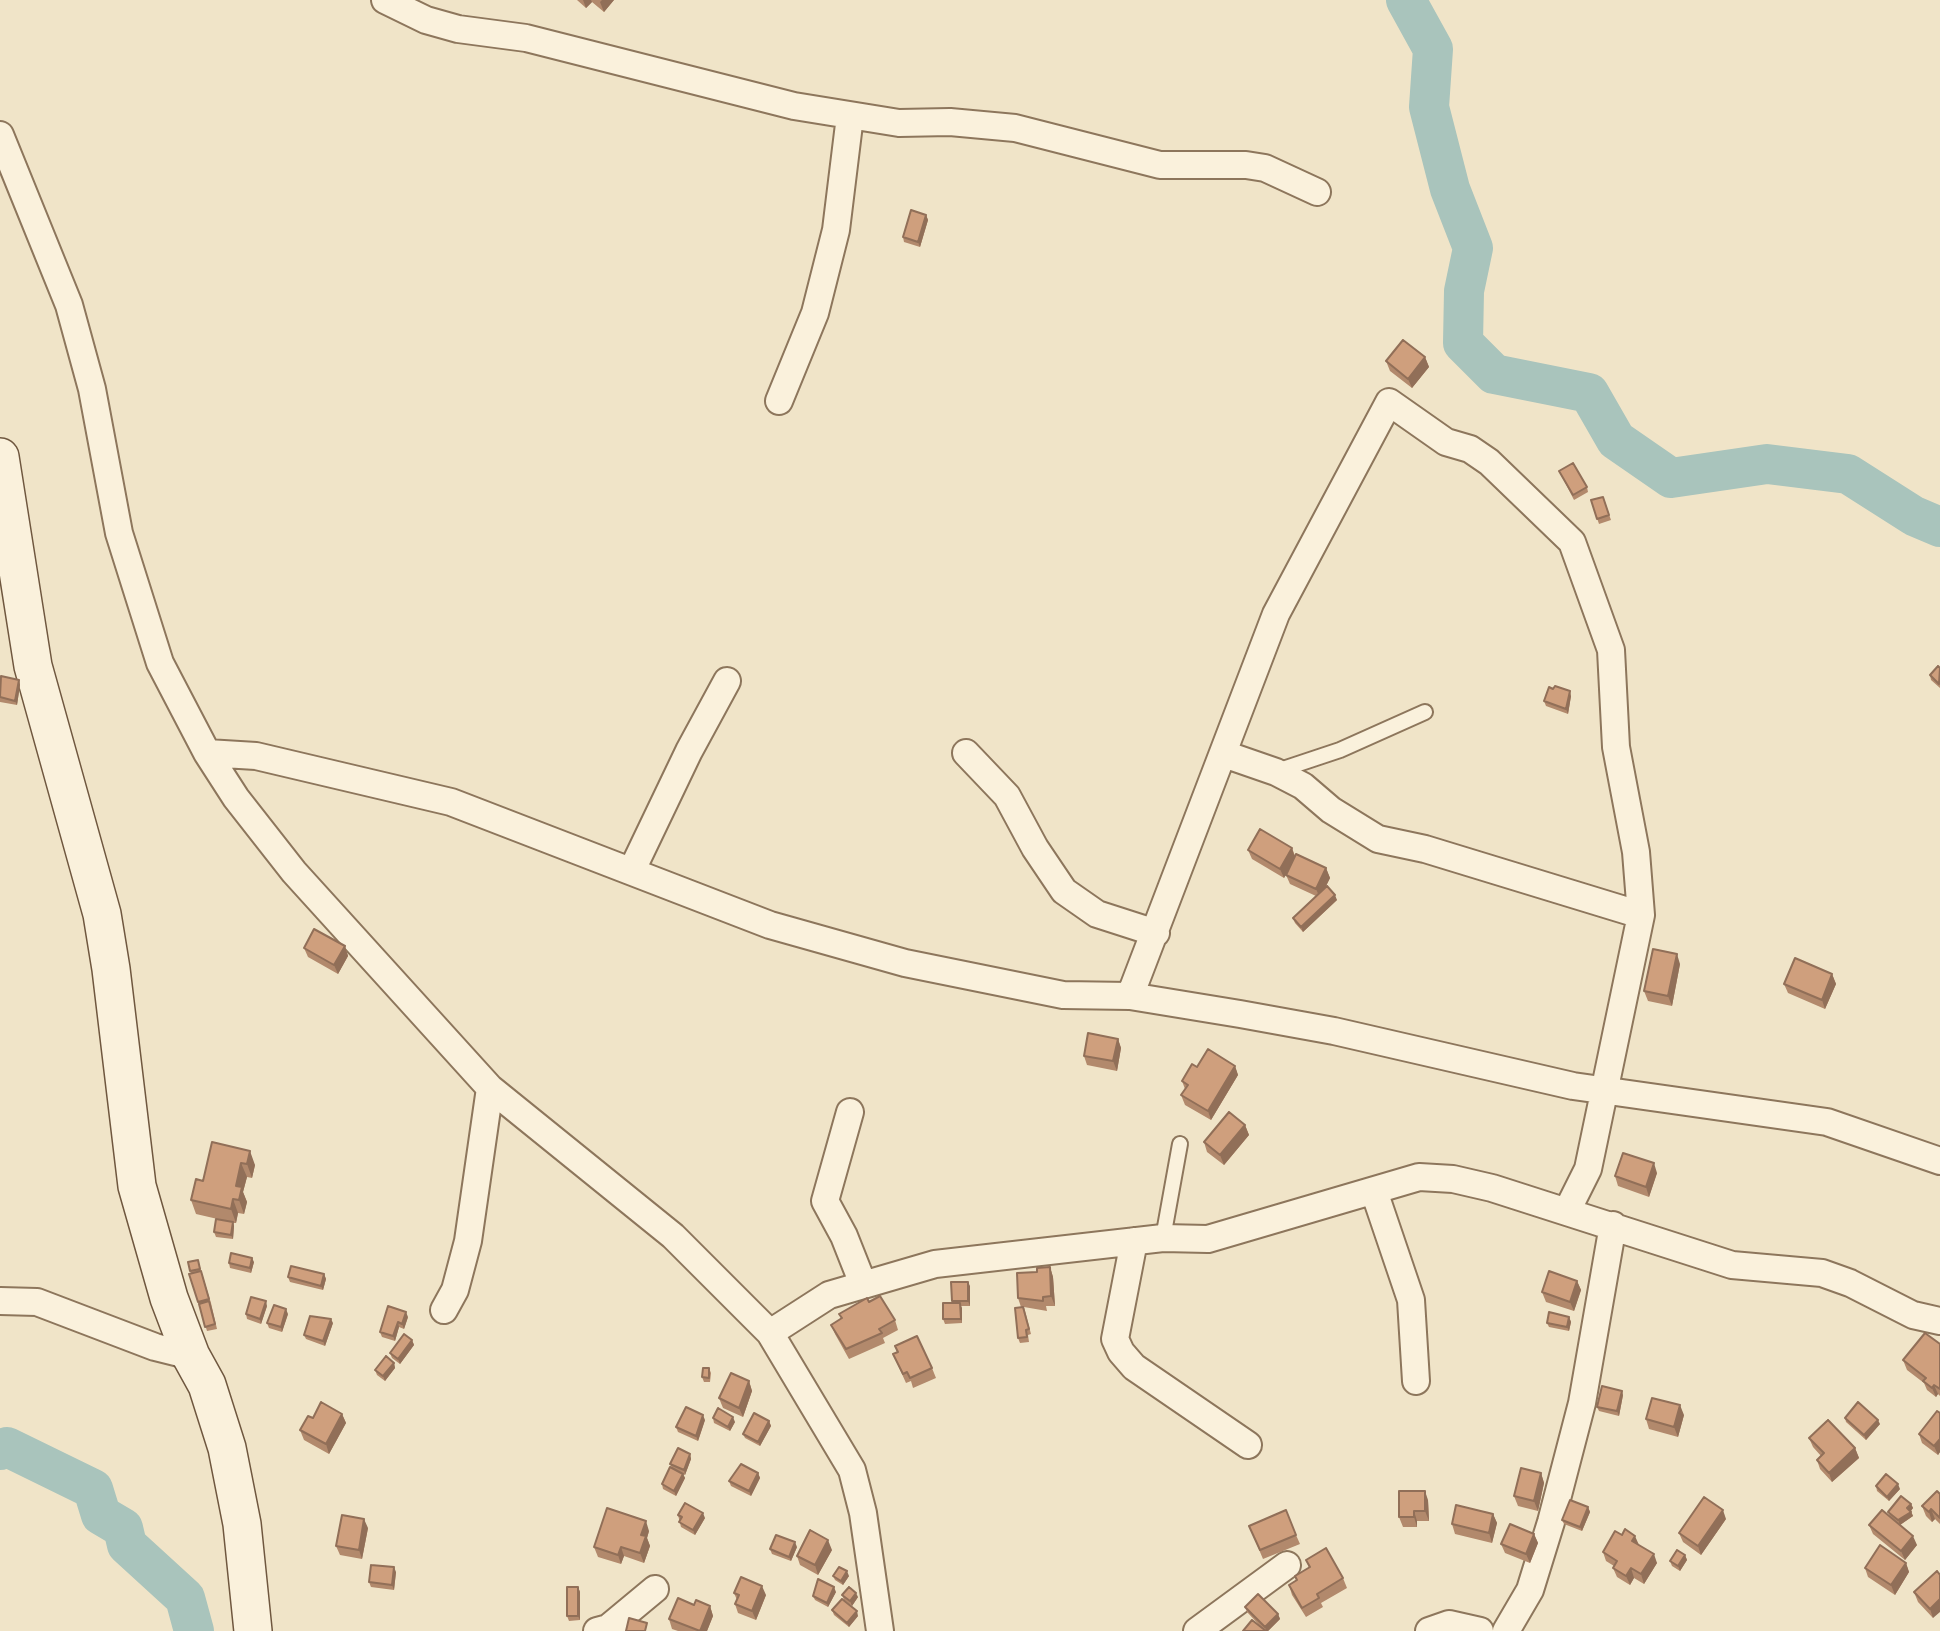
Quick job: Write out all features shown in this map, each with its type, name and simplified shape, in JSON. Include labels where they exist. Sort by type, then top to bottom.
[{"type":"street","points":[[385,0],[416,17],[458,29],[526,38],[761,99],[899,123],[950,121],[1015,128],[1160,165],[1246,165],[1265,168],[1317,192]]},
{"type":"street","points":[[779,401],[815,313],[833,242],[850,116]]},
{"type":"street","points":[[0,135],[69,305],[92,389],[119,533],[160,663],[207,753],[236,799],[294,872],[490,1088],[673,1236],[770,1333],[852,1470],[863,1513],[880,1631]]},
{"type":"street","points":[[1130,996],[1276,614],[1389,402],[1446,442],[1470,449],[1489,462],[1573,542],[1611,650],[1616,747],[1636,852],[1641,915],[1588,1169],[1567,1211]]},
{"type":"street","points":[[0,465],[33,666],[102,914],[137,1186],[152,1248],[191,1356],[207,1385],[227,1448],[242,1524],[253,1631]]},
{"type":"street","points":[[632,870],[689,751],[727,681]]},
{"type":"street","points":[[207,753],[256,756],[451,802],[770,925],[905,963],[1063,995],[1130,996],[1320,1029],[1573,1086],[1828,1122],[1940,1161]]},
{"type":"street","points":[[966,753],[1007,796],[1035,848],[1064,891],[1097,914],[1156,933]]},
{"type":"street","points":[[1223,754],[1276,772],[1304,786],[1331,810],[1378,839],[1425,849],[1641,915]]},
{"type":"street","points":[[444,1310],[455,1290],[468,1241],[490,1088]]},
{"type":"street","points":[[850,1112],[825,1201],[844,1236],[863,1284]]},
{"type":"street","points":[[770,1333],[829,1295],[935,1264],[1163,1238],[1208,1239],[1419,1177],[1453,1179],[1567,1211],[1732,1265],[1822,1273],[1850,1283],[1913,1315],[1940,1321]]},
{"type":"street","points":[[1374,1191],[1411,1300],[1416,1381]]},
{"type":"street","points":[[1506,1631],[1530,1590],[1551,1522],[1582,1403],[1613,1225]]},
{"type":"street","points":[[1133,1241],[1115,1339],[1121,1352],[1134,1367],[1248,1445]]},
{"type":"street","points":[[0,1301],[37,1302],[155,1348],[191,1356]]},
{"type":"street","points":[[1197,1631],[1287,1565]]},
{"type":"street","points":[[597,1631],[608,1628],[656,1589]]},
{"type":"street","points":[[1429,1631],[1449,1624],[1479,1631]]},
{"type":"lane","points":[[1276,772],[1340,750],[1425,712]]},
{"type":"lane","points":[[1163,1238],[1180,1143]]},
{"type":"building","points":[[911,210],[926,215],[918,242],[903,237]]},
{"type":"building","points":[[1403,340],[1425,357],[1408,379],[1386,361]]},
{"type":"building","points":[[1573,463],[1587,487],[1573,495],[1559,471]]},
{"type":"building","points":[[1603,497],[1609,515],[1597,519],[1591,500]]},
{"type":"building","points":[[1938,666],[1940,668],[1939,684],[1930,675]]},
{"type":"building","points":[[1,676],[19,680],[15,701],[0,697]]},
{"type":"building","points":[[1555,686],[1570,691],[1566,709],[1544,701],[1549,687],[1553,689]]},
{"type":"building","points":[[1260,829],[1292,848],[1280,869],[1248,850]]},
{"type":"building","points":[[1296,854],[1326,868],[1316,889],[1286,875]]},
{"type":"building","points":[[1327,886],[1335,895],[1301,927],[1293,918]]},
{"type":"building","points":[[314,929],[345,946],[334,965],[304,948]]},
{"type":"building","points":[[1653,949],[1677,954],[1668,996],[1644,991]]},
{"type":"building","points":[[1795,958],[1832,974],[1822,1000],[1784,984]]},
{"type":"building","points":[[1088,1033],[1118,1039],[1113,1061],[1084,1056]]},
{"type":"building","points":[[1208,1049],[1235,1066],[1208,1111],[1181,1095],[1188,1085],[1182,1081],[1192,1064],[1197,1067]]},
{"type":"building","points":[[1229,1112],[1245,1125],[1220,1155],[1204,1142]]},
{"type":"building","points":[[212,1142],[250,1151],[247,1164],[241,1163],[236,1186],[242,1187],[239,1200],[233,1199],[231,1209],[191,1200],[196,1179],[203,1181]]},
{"type":"building","points":[[1623,1153],[1654,1163],[1646,1187],[1615,1176]]},
{"type":"building","points":[[216,1219],[233,1222],[231,1235],[214,1232]]},
{"type":"building","points":[[231,1253],[252,1258],[250,1268],[229,1263]]},
{"type":"building","points":[[198,1260],[200,1269],[190,1271],[188,1262]]},
{"type":"building","points":[[291,1266],[324,1274],[321,1286],[288,1277]]},
{"type":"building","points":[[1050,1267],[1051,1296],[1043,1297],[1043,1301],[1018,1298],[1017,1273],[1037,1272],[1037,1268]]},
{"type":"building","points":[[201,1271],[209,1299],[198,1302],[189,1274]]},
{"type":"building","points":[[1549,1271],[1577,1281],[1570,1302],[1542,1292]]},
{"type":"building","points":[[951,1282],[968,1282],[968,1301],[952,1301]]},
{"type":"building","points":[[880,1296],[895,1320],[879,1329],[882,1333],[846,1349],[831,1325],[842,1318],[839,1314],[867,1298],[869,1302]]},
{"type":"building","points":[[251,1297],[266,1301],[260,1319],[246,1314]]},
{"type":"building","points":[[209,1301],[215,1324],[205,1327],[199,1304]]},
{"type":"building","points":[[943,1303],[960,1303],[961,1319],[943,1319]]},
{"type":"building","points":[[274,1305],[286,1309],[281,1327],[267,1323]]},
{"type":"building","points":[[388,1306],[406,1312],[402,1324],[398,1322],[393,1336],[380,1332]]},
{"type":"building","points":[[1023,1307],[1029,1329],[1026,1330],[1027,1337],[1018,1338],[1015,1308]]},
{"type":"building","points":[[1549,1312],[1569,1317],[1567,1327],[1547,1323]]},
{"type":"building","points":[[310,1316],[331,1319],[323,1341],[304,1335]]},
{"type":"building","points":[[1925,1333],[1940,1344],[1940,1389],[1934,1385],[1932,1388],[1923,1381],[1926,1378],[1903,1360]]},
{"type":"building","points":[[404,1334],[412,1340],[398,1359],[390,1353]]},
{"type":"building","points":[[917,1336],[932,1368],[910,1378],[907,1372],[903,1374],[893,1354],[898,1352],[895,1346]]},
{"type":"building","points":[[386,1356],[394,1363],[383,1376],[375,1370]]},
{"type":"building","points":[[703,1368],[709,1368],[709,1378],[702,1377]]},
{"type":"building","points":[[731,1373],[749,1381],[739,1408],[719,1398]]},
{"type":"building","points":[[1602,1386],[1622,1391],[1617,1411],[1597,1407]]},
{"type":"building","points":[[1652,1398],[1680,1405],[1674,1427],[1646,1419]]},
{"type":"building","points":[[321,1402],[342,1414],[326,1444],[300,1430],[308,1416],[313,1418]]},
{"type":"building","points":[[1858,1402],[1878,1420],[1864,1435],[1845,1418]]},
{"type":"building","points":[[686,1407],[703,1415],[696,1436],[676,1427]]},
{"type":"building","points":[[718,1408],[733,1417],[728,1427],[713,1418]]},
{"type":"building","points":[[1937,1411],[1940,1413],[1940,1439],[1934,1446],[1919,1434]]},
{"type":"building","points":[[754,1413],[769,1421],[758,1442],[743,1434]]},
{"type":"building","points":[[1828,1420],[1855,1448],[1829,1473],[1817,1460],[1824,1453],[1809,1438]]},
{"type":"building","points":[[678,1448],[690,1454],[684,1470],[670,1464]]},
{"type":"building","points":[[741,1464],[758,1473],[749,1491],[729,1481]]},
{"type":"building","points":[[670,1467],[683,1474],[674,1491],[662,1484]]},
{"type":"building","points":[[1521,1468],[1541,1473],[1534,1501],[1514,1496]]},
{"type":"building","points":[[1886,1474],[1898,1484],[1887,1497],[1876,1486]]},
{"type":"building","points":[[1399,1491],[1425,1491],[1425,1511],[1414,1511],[1414,1517],[1399,1517]]},
{"type":"building","points":[[1937,1491],[1940,1494],[1940,1518],[1931,1509],[1929,1512],[1922,1506]]},
{"type":"building","points":[[1901,1496],[1911,1504],[1907,1508],[1911,1512],[1898,1520],[1888,1512]]},
{"type":"building","points":[[1704,1497],[1723,1510],[1698,1546],[1679,1533]]},
{"type":"building","points":[[1570,1500],[1588,1507],[1580,1527],[1562,1520]]},
{"type":"building","points":[[685,1503],[703,1513],[693,1530],[679,1522],[682,1517],[678,1515]]},
{"type":"building","points":[[1456,1505],[1493,1514],[1489,1533],[1452,1524]]},
{"type":"building","points":[[607,1508],[646,1521],[641,1535],[646,1536],[640,1553],[621,1547],[618,1555],[594,1547]]},
{"type":"building","points":[[1286,1510],[1296,1535],[1260,1550],[1249,1526]]},
{"type":"building","points":[[1882,1510],[1913,1536],[1901,1551],[1869,1525]]},
{"type":"building","points":[[342,1515],[364,1519],[359,1550],[336,1546]]},
{"type":"building","points":[[1510,1524],[1534,1534],[1526,1554],[1501,1544]]},
{"type":"building","points":[[1625,1529],[1635,1536],[1632,1541],[1654,1554],[1641,1574],[1631,1568],[1626,1576],[1613,1568],[1617,1561],[1603,1552],[1615,1531],[1622,1535]]},
{"type":"building","points":[[810,1530],[828,1540],[815,1565],[797,1556]]},
{"type":"building","points":[[776,1535],[795,1542],[789,1557],[770,1549]]},
{"type":"building","points":[[1880,1545],[1906,1563],[1891,1585],[1865,1568]]},
{"type":"building","points":[[1326,1548],[1343,1578],[1317,1594],[1319,1598],[1302,1608],[1289,1585],[1297,1580],[1295,1576],[1310,1567],[1306,1560]]},
{"type":"building","points":[[1677,1550],[1685,1555],[1678,1566],[1670,1561]]},
{"type":"building","points":[[371,1565],[394,1567],[392,1585],[369,1582]]},
{"type":"building","points":[[839,1567],[847,1571],[841,1581],[833,1576]]},
{"type":"building","points":[[1937,1571],[1940,1575],[1940,1599],[1930,1609],[1914,1592]]},
{"type":"building","points":[[741,1577],[762,1586],[752,1611],[735,1604],[739,1595],[734,1593]]},
{"type":"building","points":[[818,1579],[834,1587],[827,1603],[813,1596]]},
{"type":"building","points":[[567,1587],[578,1587],[578,1616],[567,1616]]},
{"type":"building","points":[[849,1587],[856,1593],[850,1601],[842,1595]]},
{"type":"building","points":[[1258,1594],[1278,1614],[1265,1627],[1245,1607]]},
{"type":"building","points":[[678,1598],[694,1605],[696,1600],[710,1606],[700,1631],[669,1619]]},
{"type":"building","points":[[842,1599],[857,1611],[847,1623],[832,1610]]},
{"type":"building","points":[[629,1618],[647,1623],[645,1631],[626,1631]]},
{"type":"building","points":[[1252,1620],[1266,1631],[1243,1631]]},
{"type":"waterway","points":[[1406,0],[1433,49],[1429,107],[1450,189],[1473,248],[1464,291],[1463,343],[1494,374],[1589,393],[1616,440],[1671,478],[1767,464],[1848,474],[1914,516],[1940,527]]},
{"type":"waterway","points":[[0,1450],[7,1447],[93,1489],[101,1515],[123,1528],[127,1545],[185,1598],[194,1631]]}]
